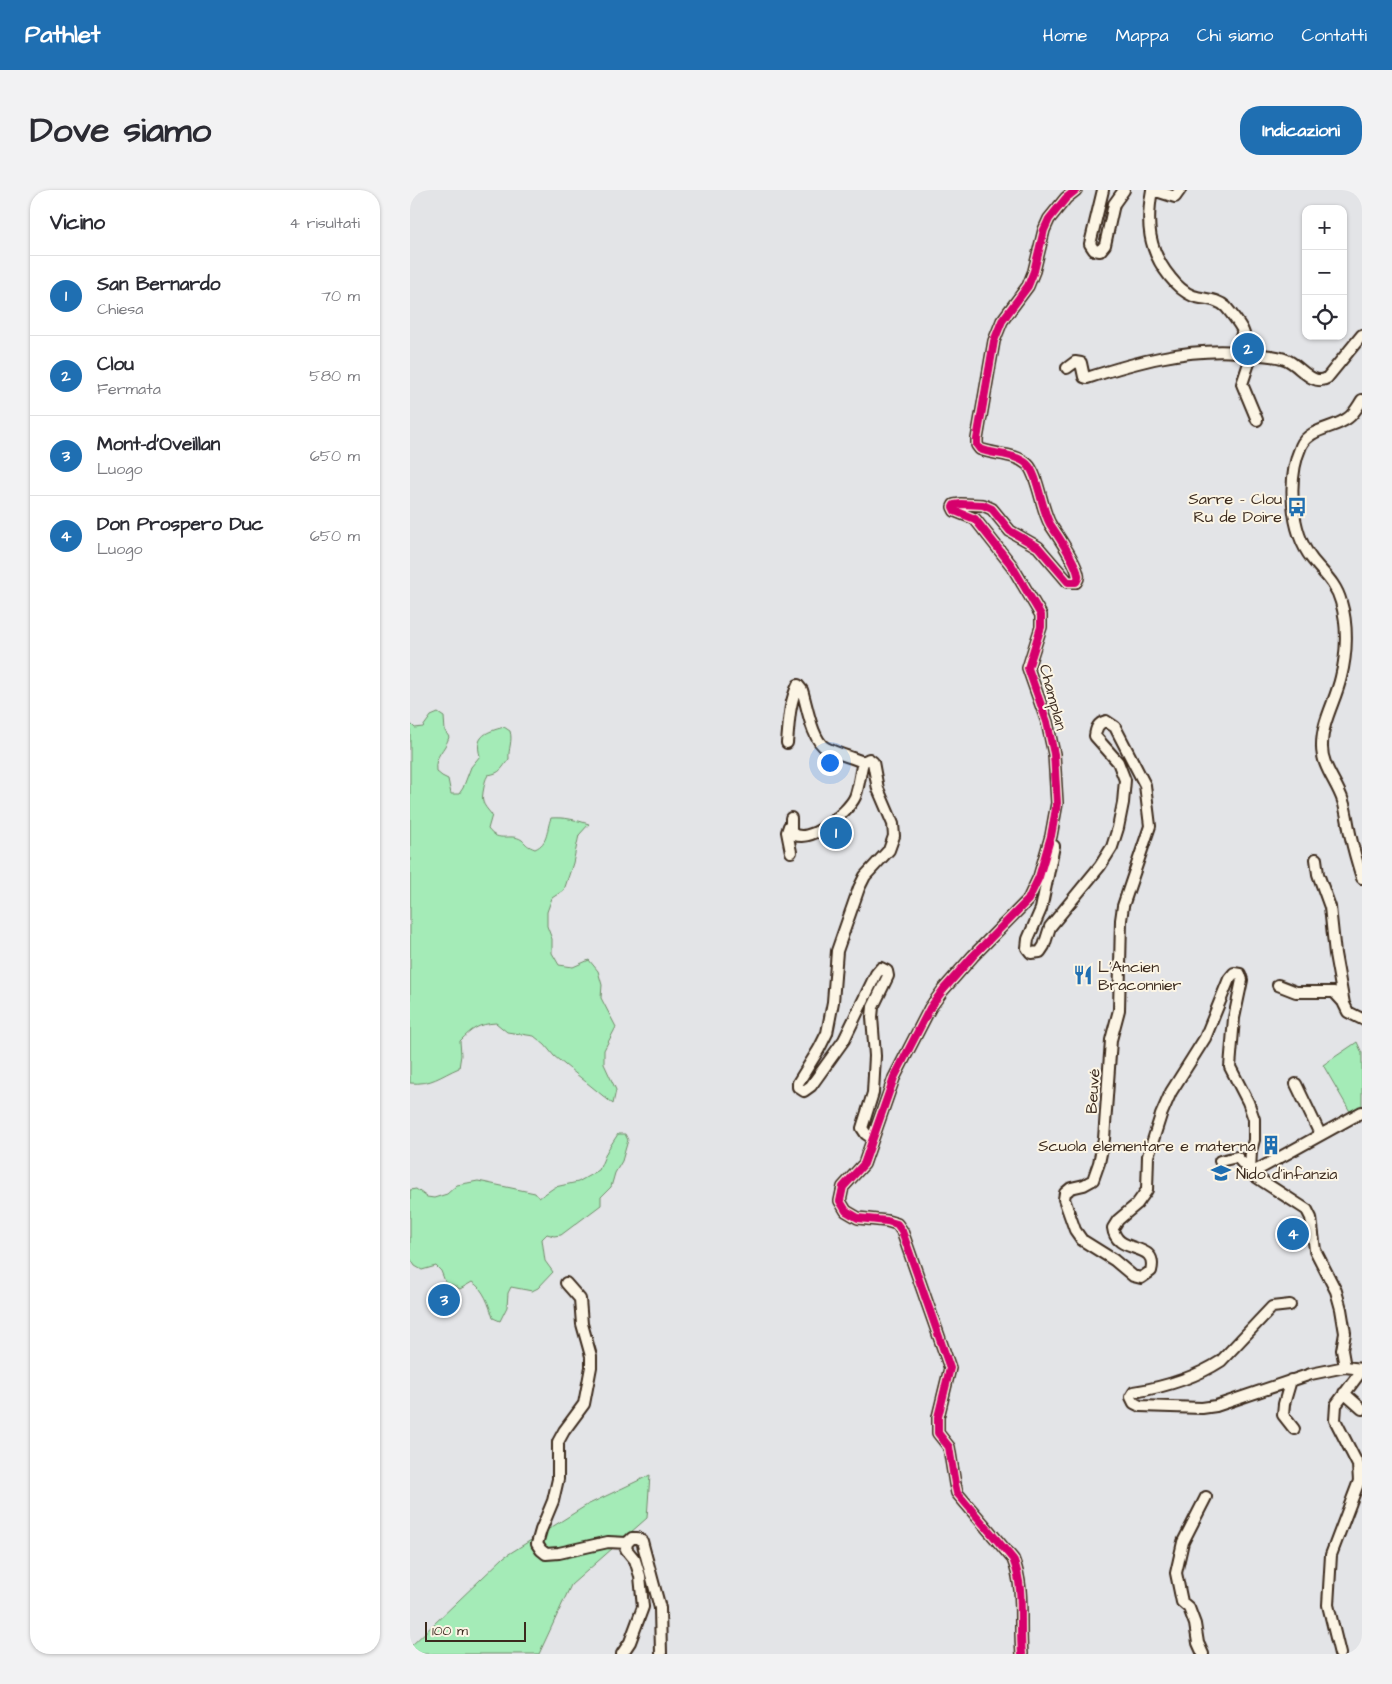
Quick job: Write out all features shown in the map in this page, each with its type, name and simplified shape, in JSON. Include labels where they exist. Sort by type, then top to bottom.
[{"type":"street","name":"Champlan","points":[[1055,812],[1057,781],[1054,754],[1047,722],[1028,668],[1041,627],[1041,615],[1012,566],[975,519],[954,511],[953,508],[954,505],[961,504],[983,505],[992,509],[1010,531],[1038,547],[1068,582],[1076,582],[1078,576],[1074,564],[1047,519],[1033,472],[1026,463],[1016,458],[980,449],[977,445],[977,439],[994,341],[1002,321],[1028,286],[1049,218],[1066,198],[1076,190]]},
{"type":"street","points":[[1103,190],[1090,244],[1094,250],[1100,251],[1105,245],[1114,204],[1124,190]]},
{"type":"street","points":[[1180,190],[1175,197],[1153,190],[1148,211],[1152,246],[1159,262],[1180,290],[1193,296],[1220,302],[1227,308],[1242,329],[1248,349],[1252,354],[1274,356],[1288,360],[1318,381],[1327,378],[1362,335]]},
{"type":"street","points":[[1068,368],[1075,362],[1080,363],[1084,377],[1087,378],[1158,357],[1221,351],[1238,352],[1242,329]]},
{"type":"street","points":[[1252,354],[1242,384],[1257,420]]},
{"type":"street","points":[[1362,400],[1349,418],[1333,427],[1309,435],[1305,439],[1301,446],[1294,471],[1292,487],[1294,512],[1300,538],[1311,557],[1333,582],[1341,600],[1344,613],[1346,635],[1341,676],[1321,742],[1324,763],[1343,801],[1362,878]]},
{"type":"street","points":[[787,743],[789,717],[798,685],[802,690],[819,742],[825,747],[863,762],[869,759],[873,762],[878,789],[893,824],[894,836],[889,850],[866,876],[859,888],[837,951],[833,1002],[827,1033],[798,1082],[798,1087],[804,1091],[811,1086],[844,1040],[876,974],[882,968],[887,970],[888,976],[872,1007],[875,1056],[873,1093],[862,1128],[872,1138]]},
{"type":"street","name":"Beuvé","points":[[1055,812],[1060,818],[1041,909],[1028,940],[1027,948],[1031,954],[1040,952],[1050,927],[1100,866],[1112,847],[1124,803],[1125,780],[1118,762],[1095,736],[1096,728],[1101,722],[1106,721],[1115,727],[1145,785],[1150,826],[1123,906],[1119,1010],[1111,1040],[1104,1139],[1099,1163],[1093,1180],[1084,1185],[1071,1188],[1065,1193],[1064,1200],[1075,1230],[1082,1240],[1114,1260],[1133,1276],[1141,1278],[1151,1271],[1153,1263],[1151,1257],[1142,1250],[1122,1243],[1116,1238],[1113,1228],[1118,1220],[1137,1204],[1147,1190],[1150,1147],[1168,1100],[1178,1080],[1205,1038],[1234,973],[1240,974],[1242,980],[1234,1018],[1230,1067],[1248,1102],[1254,1119],[1254,1140],[1251,1151],[1250,1171]]},
{"type":"street","points":[[791,852],[787,832],[791,818],[791,832],[794,835],[799,836],[819,832],[846,809],[855,796],[863,762]]},
{"type":"street","points":[[1022,1654],[1017,1568],[1013,1559],[958,1493],[954,1484],[949,1447],[938,1433],[938,1417],[950,1368],[902,1231],[897,1224],[887,1220],[858,1218],[846,1211],[840,1201],[843,1187],[864,1164],[894,1078],[930,1008],[973,956],[1028,900],[1039,877],[1051,836],[1055,812]]},
{"type":"street","points":[[1316,859],[1318,874],[1330,907],[1335,954],[1344,1004]]},
{"type":"street","points":[[1278,986],[1296,992],[1334,992],[1348,1012],[1362,1019]]},
{"type":"street","points":[[1296,1084],[1320,1134]]},
{"type":"street","points":[[1250,1171],[1262,1167],[1362,1112]]},
{"type":"street","points":[[1220,1161],[1237,1157],[1252,1175],[1307,1210],[1311,1218],[1316,1250],[1336,1291],[1341,1310],[1345,1334],[1342,1350],[1345,1367]]},
{"type":"street","points":[[566,1283],[580,1299],[582,1324],[591,1356],[591,1367],[584,1404],[558,1442],[558,1479],[553,1501],[541,1530],[538,1544],[546,1554],[603,1543],[627,1543]]},
{"type":"street","points":[[1290,1305],[1272,1307],[1220,1360],[1210,1367],[1162,1387],[1134,1392],[1131,1397],[1134,1403],[1140,1406],[1202,1408],[1216,1406],[1311,1374],[1345,1367],[1362,1369]]},
{"type":"street","points":[[1340,1654],[1328,1605],[1332,1555],[1359,1481],[1358,1465],[1335,1420],[1336,1405],[1362,1369]]},
{"type":"street","points":[[1291,1380],[1282,1415],[1294,1429]]},
{"type":"street","points":[[1344,1393],[1362,1410]]},
{"type":"street","points":[[1203,1654],[1198,1643],[1190,1608],[1182,1602],[1176,1573],[1183,1542],[1206,1497]]},
{"type":"street","points":[[622,1654],[630,1642],[643,1607],[640,1576],[635,1560],[626,1549],[627,1543],[632,1538],[642,1541],[646,1551],[650,1574],[660,1608],[661,1654]]},
{"type":"green space","points":[[438,713],[444,717],[445,731],[449,737],[438,757],[436,771],[448,779],[451,794],[459,794],[471,767],[480,756],[480,739],[487,733],[504,727],[510,731],[509,759],[498,772],[488,775],[483,792],[483,802],[492,815],[488,829],[496,836],[518,838],[535,849],[545,840],[551,818],[570,819],[589,824],[579,835],[573,863],[564,890],[552,898],[547,912],[547,926],[552,939],[552,953],[559,965],[573,967],[589,960],[598,971],[602,985],[601,998],[616,1027],[604,1050],[604,1064],[616,1090],[613,1104],[554,1056],[534,1036],[507,1032],[496,1023],[476,1028],[460,1041],[461,1055],[459,1068],[424,1083],[410,1083],[410,723],[415,728],[423,727],[431,716]]},
{"type":"green space","points":[[1357,1042],[1362,1053],[1362,1108],[1352,1115],[1323,1065]]},
{"type":"green space","points":[[618,1134],[625,1134],[628,1140],[622,1161],[615,1173],[611,1187],[601,1197],[601,1205],[561,1235],[547,1234],[542,1239],[545,1261],[553,1272],[538,1288],[532,1291],[511,1287],[508,1293],[507,1307],[500,1321],[493,1318],[483,1293],[472,1282],[460,1289],[446,1284],[441,1271],[436,1266],[422,1270],[415,1266],[410,1258],[410,1190],[416,1189],[427,1197],[434,1198],[447,1194],[457,1185],[478,1181],[535,1193],[539,1198],[555,1187],[578,1182],[599,1170],[607,1151]]},
{"type":"green space","points":[[650,1475],[647,1518],[571,1585],[539,1654],[410,1654],[410,1647],[504,1557],[587,1505]]},
{"type":"cycle path","points":[[1022,1654],[1019,1582],[1013,1559],[957,1493],[949,1447],[938,1433],[938,1417],[950,1368],[902,1231],[897,1224],[887,1221],[858,1218],[846,1211],[840,1201],[843,1187],[864,1164],[894,1078],[930,1008],[973,956],[1028,900],[1039,877],[1051,836],[1057,803],[1054,754],[1047,722],[1028,668],[1041,627],[1041,615],[1012,566],[975,519],[955,511],[953,507],[954,505],[961,504],[983,505],[992,509],[1010,531],[1038,547],[1068,582],[1076,582],[1078,579],[1074,563],[1047,517],[1031,469],[1022,460],[986,451],[980,449],[977,445],[994,341],[1002,321],[1028,286],[1049,219],[1066,198],[1076,190]]},
{"type":"place","name":"Clou","points":[[1248,349]]},
{"type":"place","name":"Sarre - Clou Ru de Doire","points":[[1297,507]]},
{"type":"place","name":"San Bernardo","points":[[836,833]]},
{"type":"place","name":"L'Ancien Braconnier","points":[[1083,975]]},
{"type":"place","name":"Scuola elementare e materna","points":[[1271,1145]]},
{"type":"place","name":"Nido d'infanzia","points":[[1221,1173]]},
{"type":"place","name":"Don Prospero Duc","points":[[1293,1234]]},
{"type":"place","name":"Mont-d'Oveillan","points":[[444,1300]]}]
